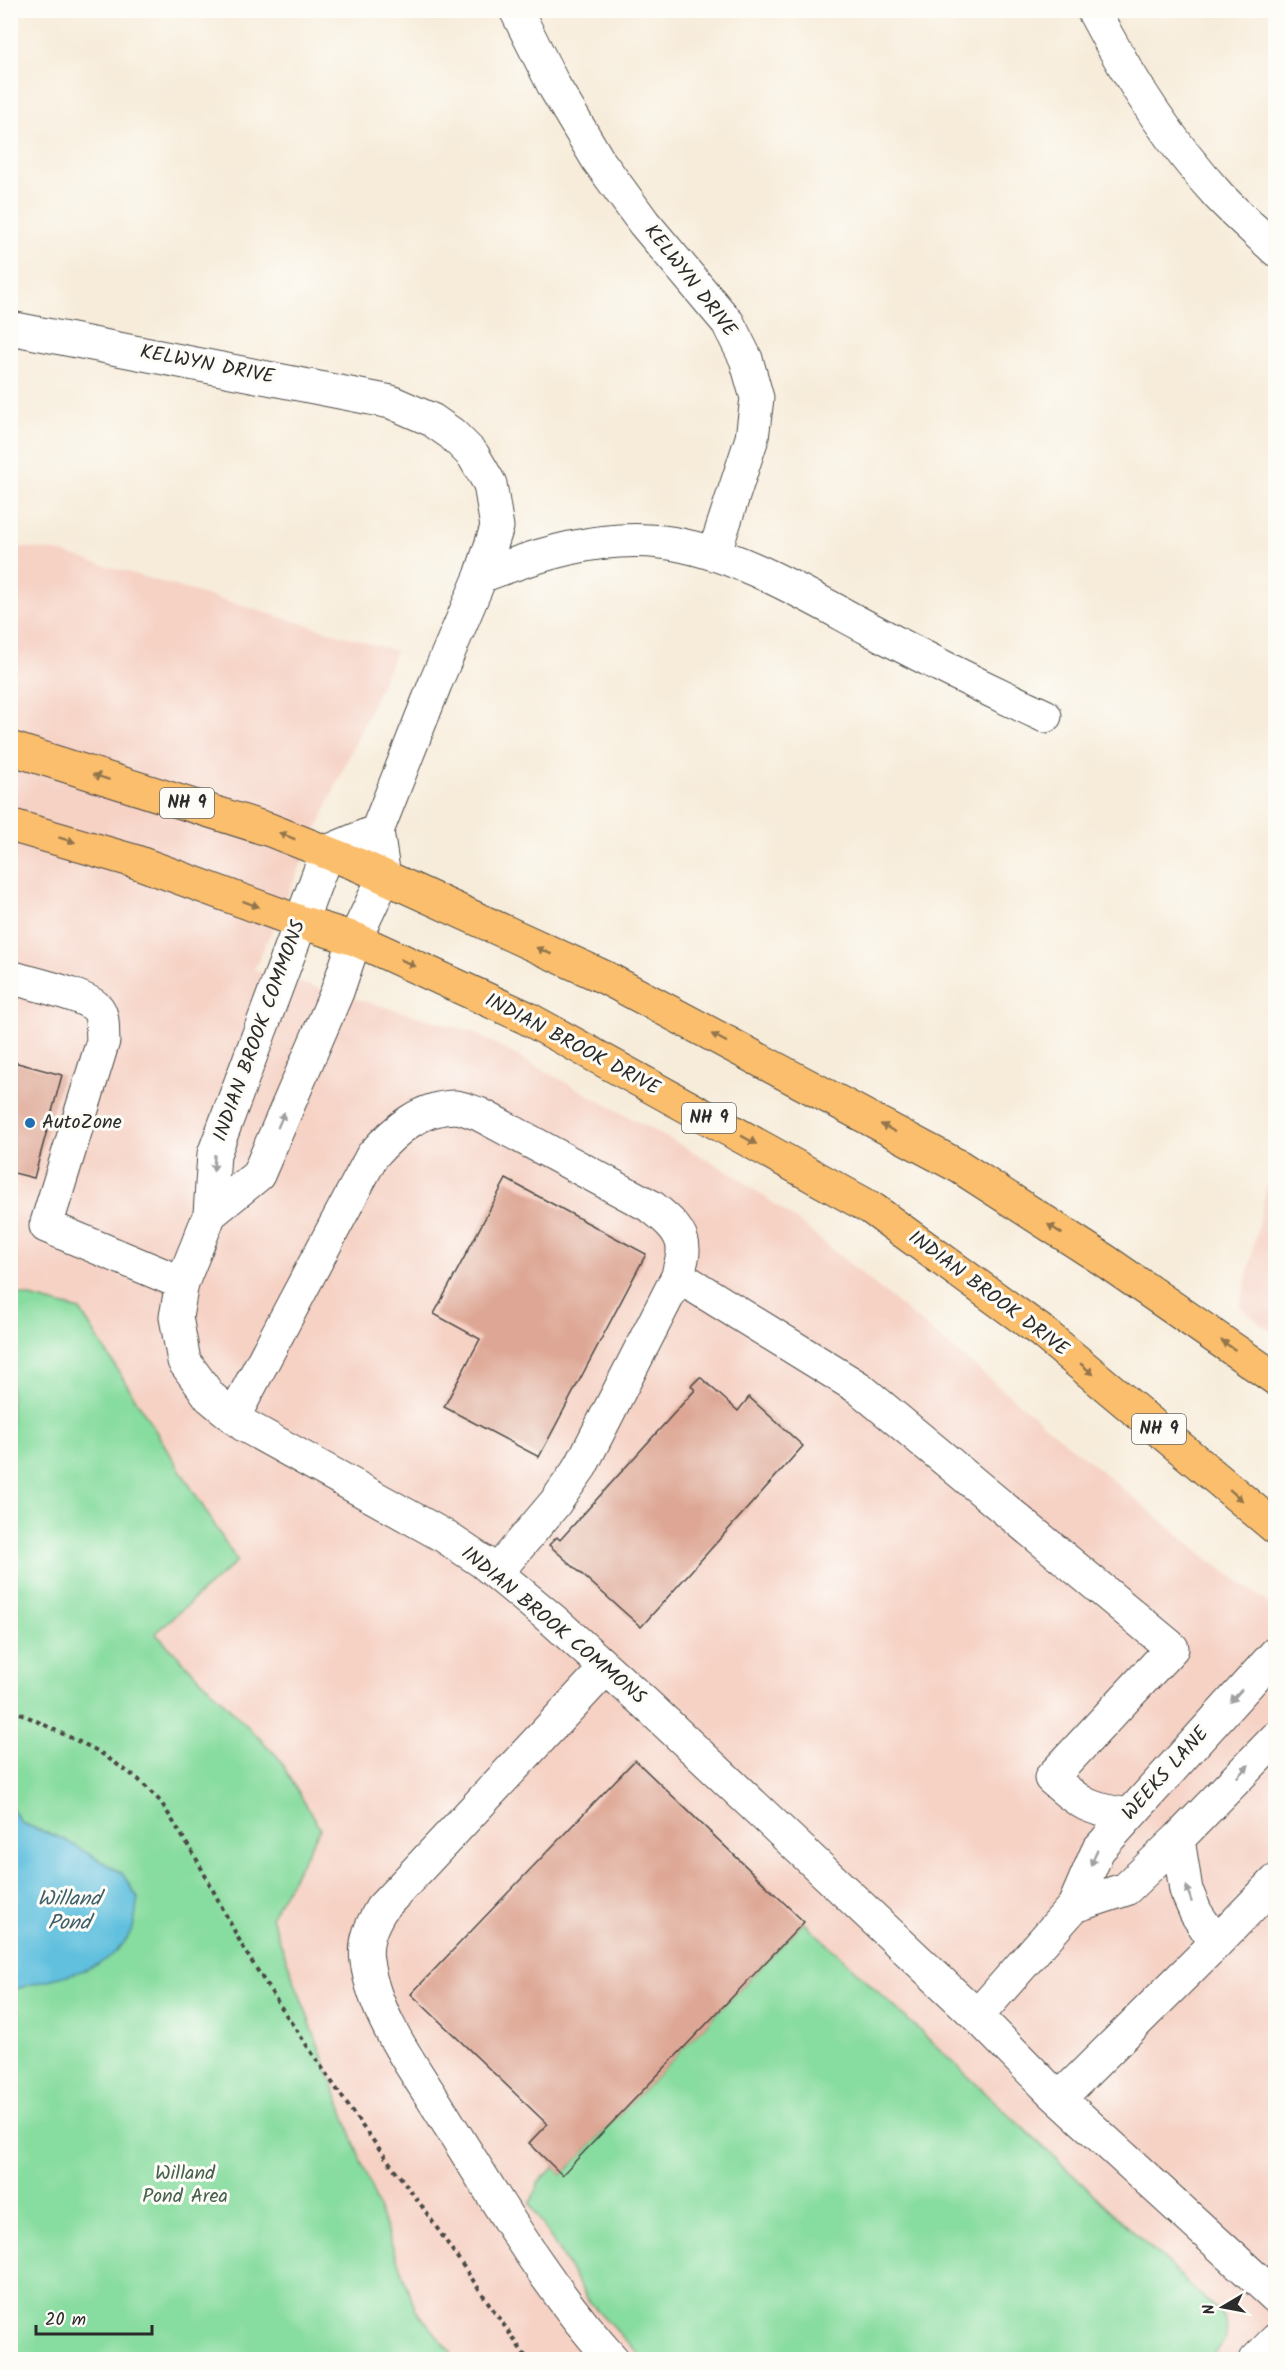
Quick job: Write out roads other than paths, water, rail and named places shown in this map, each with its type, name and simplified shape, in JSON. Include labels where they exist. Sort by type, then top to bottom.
[{"type":"main road","name":"NH 9","points":[[10,748],[270,830],[327,852],[606,978],[960,1167],[1104,1260],[1275,1379]]},
{"type":"main road","name":"INDIAN BROOK DRIVE","points":[[10,825],[134,861],[300,922],[355,939],[525,1017],[871,1208],[1042,1332],[1275,1528]]},
{"type":"street","name":"KELWYN DRIVE","points":[[516,10],[554,86],[598,160],[644,223],[728,323],[746,359],[757,398],[752,438],[714,554]]},
{"type":"street","points":[[1093,10],[1111,44],[1160,123],[1219,196],[1275,250]]},
{"type":"street","name":"KELWYN DRIVE","points":[[10,328],[391,402],[432,420],[452,434],[473,455],[490,484],[497,527],[481,576],[435,684],[377,831]]},
{"type":"street","points":[[481,576],[535,556],[585,544],[662,542],[714,554],[800,592],[962,678],[1045,716]]},
{"type":"street","points":[[327,852],[377,831],[384,878],[355,939]]},
{"type":"street","name":"INDIAN BROOK COMMONS","points":[[327,852],[214,1154],[210,1214],[182,1282],[176,1317],[184,1361],[210,1396],[254,1430],[444,1536],[496,1573],[606,1668],[977,2016],[1060,2098],[1275,2297]]},
{"type":"street","name":"INDIAN BROOK COMMONS","points":[[210,1214],[258,1175],[336,992],[355,939]]},
{"type":"street","points":[[10,977],[81,998],[98,1009],[102,1021],[103,1041],[46,1227],[182,1282]]},
{"type":"street","points":[[234,1416],[372,1156],[408,1121],[434,1110],[458,1107],[479,1114],[652,1207],[668,1219],[678,1232],[683,1250],[678,1276],[581,1466],[555,1503],[496,1573]]},
{"type":"street","points":[[678,1276],[859,1388],[1172,1648],[1051,1778],[1077,1801],[1097,1810],[1129,1815]]},
{"type":"street","name":"WEEKS LANE","points":[[977,2016],[1074,1906],[1098,1850],[1275,1653]]},
{"type":"street","points":[[606,1668],[381,1909],[367,1934],[367,1960],[375,1995],[400,2046],[558,2293],[613,2360]]},
{"type":"street","points":[[1074,1906],[1126,1889],[1179,1839],[1275,1737]]},
{"type":"street","points":[[1179,1839],[1186,1890],[1196,1913],[1216,1943]]},
{"type":"street","points":[[1060,2098],[1275,1881]]},
{"type":"street","points":[[1256,2360],[1275,2340]]},
{"type":"water","name":"Willand Pond","points":[[11,1806],[21,1823],[63,1839],[122,1873],[138,1898],[132,1930],[109,1958],[78,1972],[11,1991]]},
{"type":"place","name":"AutoZone","points":[[30,1123]]},
{"type":"park label","name":"Willand Pond Area","points":[[185,2186]]}]
